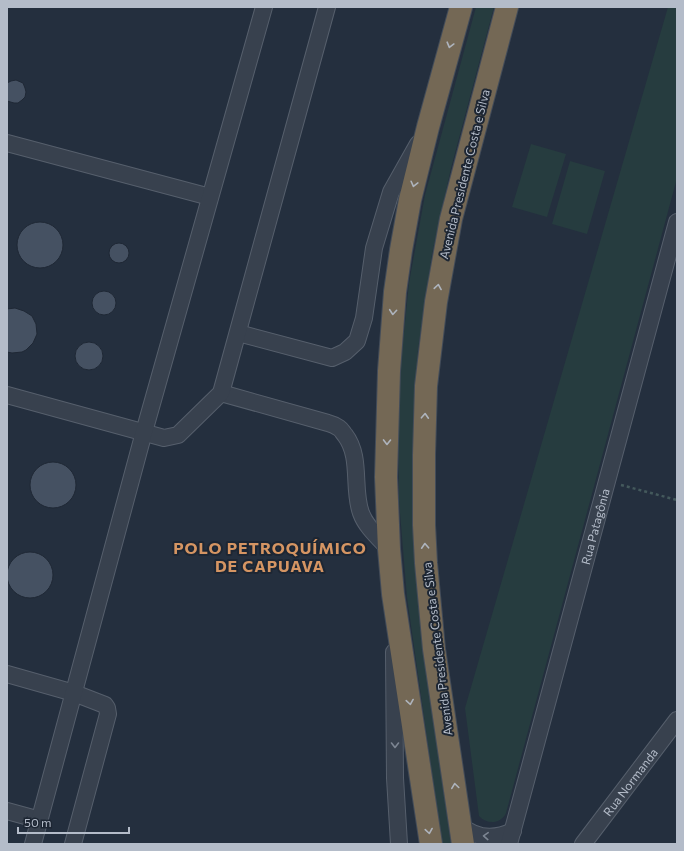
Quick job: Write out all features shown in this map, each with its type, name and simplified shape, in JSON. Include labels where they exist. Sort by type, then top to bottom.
[{"type":"highway","points":[[431,844],[393,594],[389,549],[386,477],[389,371],[395,292],[410,200],[428,127],[461,7]]},
{"type":"highway","name":"Avenida Presidente Costa e Silva","points":[[462,834],[434,649],[426,563],[424,526],[426,386],[436,302],[450,219],[507,7]]},
{"type":"street","points":[[33,844],[144,432],[264,7]]},
{"type":"street","points":[[7,395],[164,438],[178,435],[221,393],[327,7]]},
{"type":"street","points":[[238,333],[332,358],[345,352],[357,341],[364,318],[374,248],[391,192],[428,127]]},
{"type":"street","points":[[7,143],[210,197]]},
{"type":"street","name":"Rua Patagônia","points":[[462,834],[471,833],[479,836],[497,837],[504,835],[511,837],[677,222]]},
{"type":"street","points":[[221,393],[328,423],[340,428],[348,438],[355,460],[360,512],[367,524],[389,549]]},
{"type":"street","points":[[393,594],[395,778],[399,843]]},
{"type":"street","points":[[7,674],[74,693],[105,705],[107,708],[108,714],[72,844]]},
{"type":"street","name":"Rua Normanda","points":[[583,844],[677,720]]},
{"type":"street","points":[[7,811],[40,820]]},
{"type":"path","points":[[607,481],[677,500]]},
{"type":"green space","points":[[476,7],[494,7],[451,168],[432,254],[418,350],[416,384],[424,650],[451,844],[442,844],[407,597],[399,501],[398,414],[401,363],[409,283],[425,195]]},
{"type":"green space","points":[[668,7],[677,7],[677,178],[506,813],[501,819],[490,822],[479,816],[465,708]]},
{"type":"green space","points":[[531,144],[566,154],[547,217],[512,207]]},
{"type":"green space","points":[[570,161],[605,171],[587,234],[552,224]]},
{"type":"building","points":[[16,80],[23,83],[26,92],[25,97],[22,100],[18,103],[14,103],[7,101],[7,83]]},
{"type":"building","points":[[40,222],[53,226],[59,232],[63,245],[59,258],[53,264],[40,268],[27,264],[21,258],[17,245],[21,232],[27,226]]},
{"type":"building","points":[[119,243],[126,246],[129,253],[126,260],[119,263],[112,260],[109,253],[112,246]]},
{"type":"building","points":[[104,291],[112,295],[116,303],[112,311],[104,315],[96,311],[92,303],[96,295]]},
{"type":"building","points":[[15,308],[32,316],[36,324],[37,334],[33,343],[26,350],[12,353],[7,352],[7,309]]},
{"type":"building","points":[[89,342],[95,343],[99,346],[102,350],[102,362],[99,366],[95,369],[89,370],[83,369],[79,366],[76,362],[75,356],[76,350],[79,346],[83,343]]},
{"type":"building","points":[[53,462],[66,466],[72,472],[76,485],[72,498],[66,504],[53,508],[40,504],[34,498],[30,485],[34,472],[40,466]]},
{"type":"building","points":[[30,552],[43,556],[49,562],[53,575],[49,588],[43,594],[30,598],[17,594],[11,588],[7,575],[11,562],[17,556]]},
{"type":"district","name":"POLO PETROQUÍMICO DE CAPUAVA","points":[[270,556]]}]
